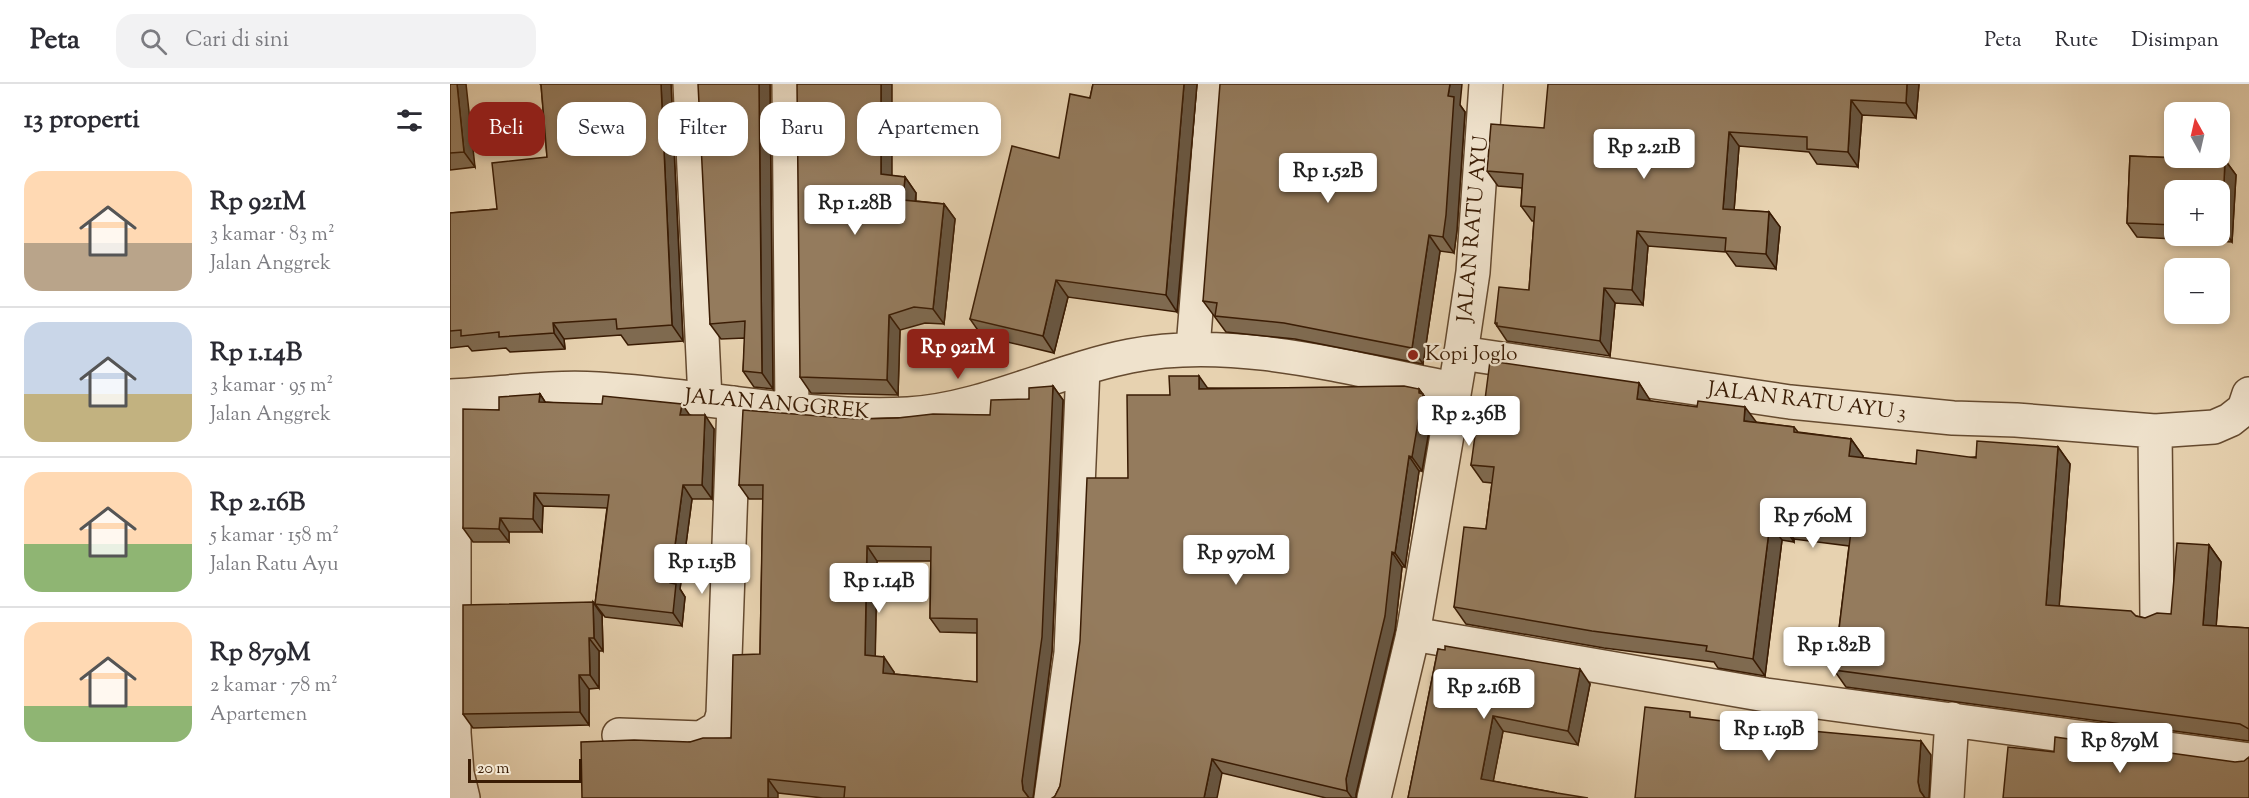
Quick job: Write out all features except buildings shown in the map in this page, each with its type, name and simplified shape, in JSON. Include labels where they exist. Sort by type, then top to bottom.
[{"type":"street","points":[[619,735],[701,738],[719,727],[723,714],[720,401],[690,84]]},
{"type":"street","points":[[789,84],[792,410]]},
{"type":"street","points":[[1193,348],[1214,84]]},
{"type":"street","name":"JALAN RATU AYU","points":[[1374,798],[1413,634],[1453,389],[1461,353],[1473,272],[1486,84]]},
{"type":"street","name":"JALAN ANGGREK","points":[[452,396],[548,389],[597,389],[839,415],[909,414],[939,411],[1133,355],[1193,348],[1299,359],[1453,389]]},
{"type":"street","name":"JALAN RATU AYU 3","points":[[1461,353],[1790,402],[1953,418],[2016,420],[2155,431],[2214,427],[2230,420],[2244,409],[2249,394]]},
{"type":"street","points":[[1051,798],[1071,653],[1083,368]]},
{"type":"street","points":[[452,396],[454,733],[457,773],[463,798]]},
{"type":"street","points":[[2155,431],[2157,616]]},
{"type":"street","points":[[1413,634],[1766,695],[2249,760]]},
{"type":"street","points":[[1947,798],[1952,719]]},
{"type":"place","name":"Kopi Joglo","points":[[1413,355]]}]
